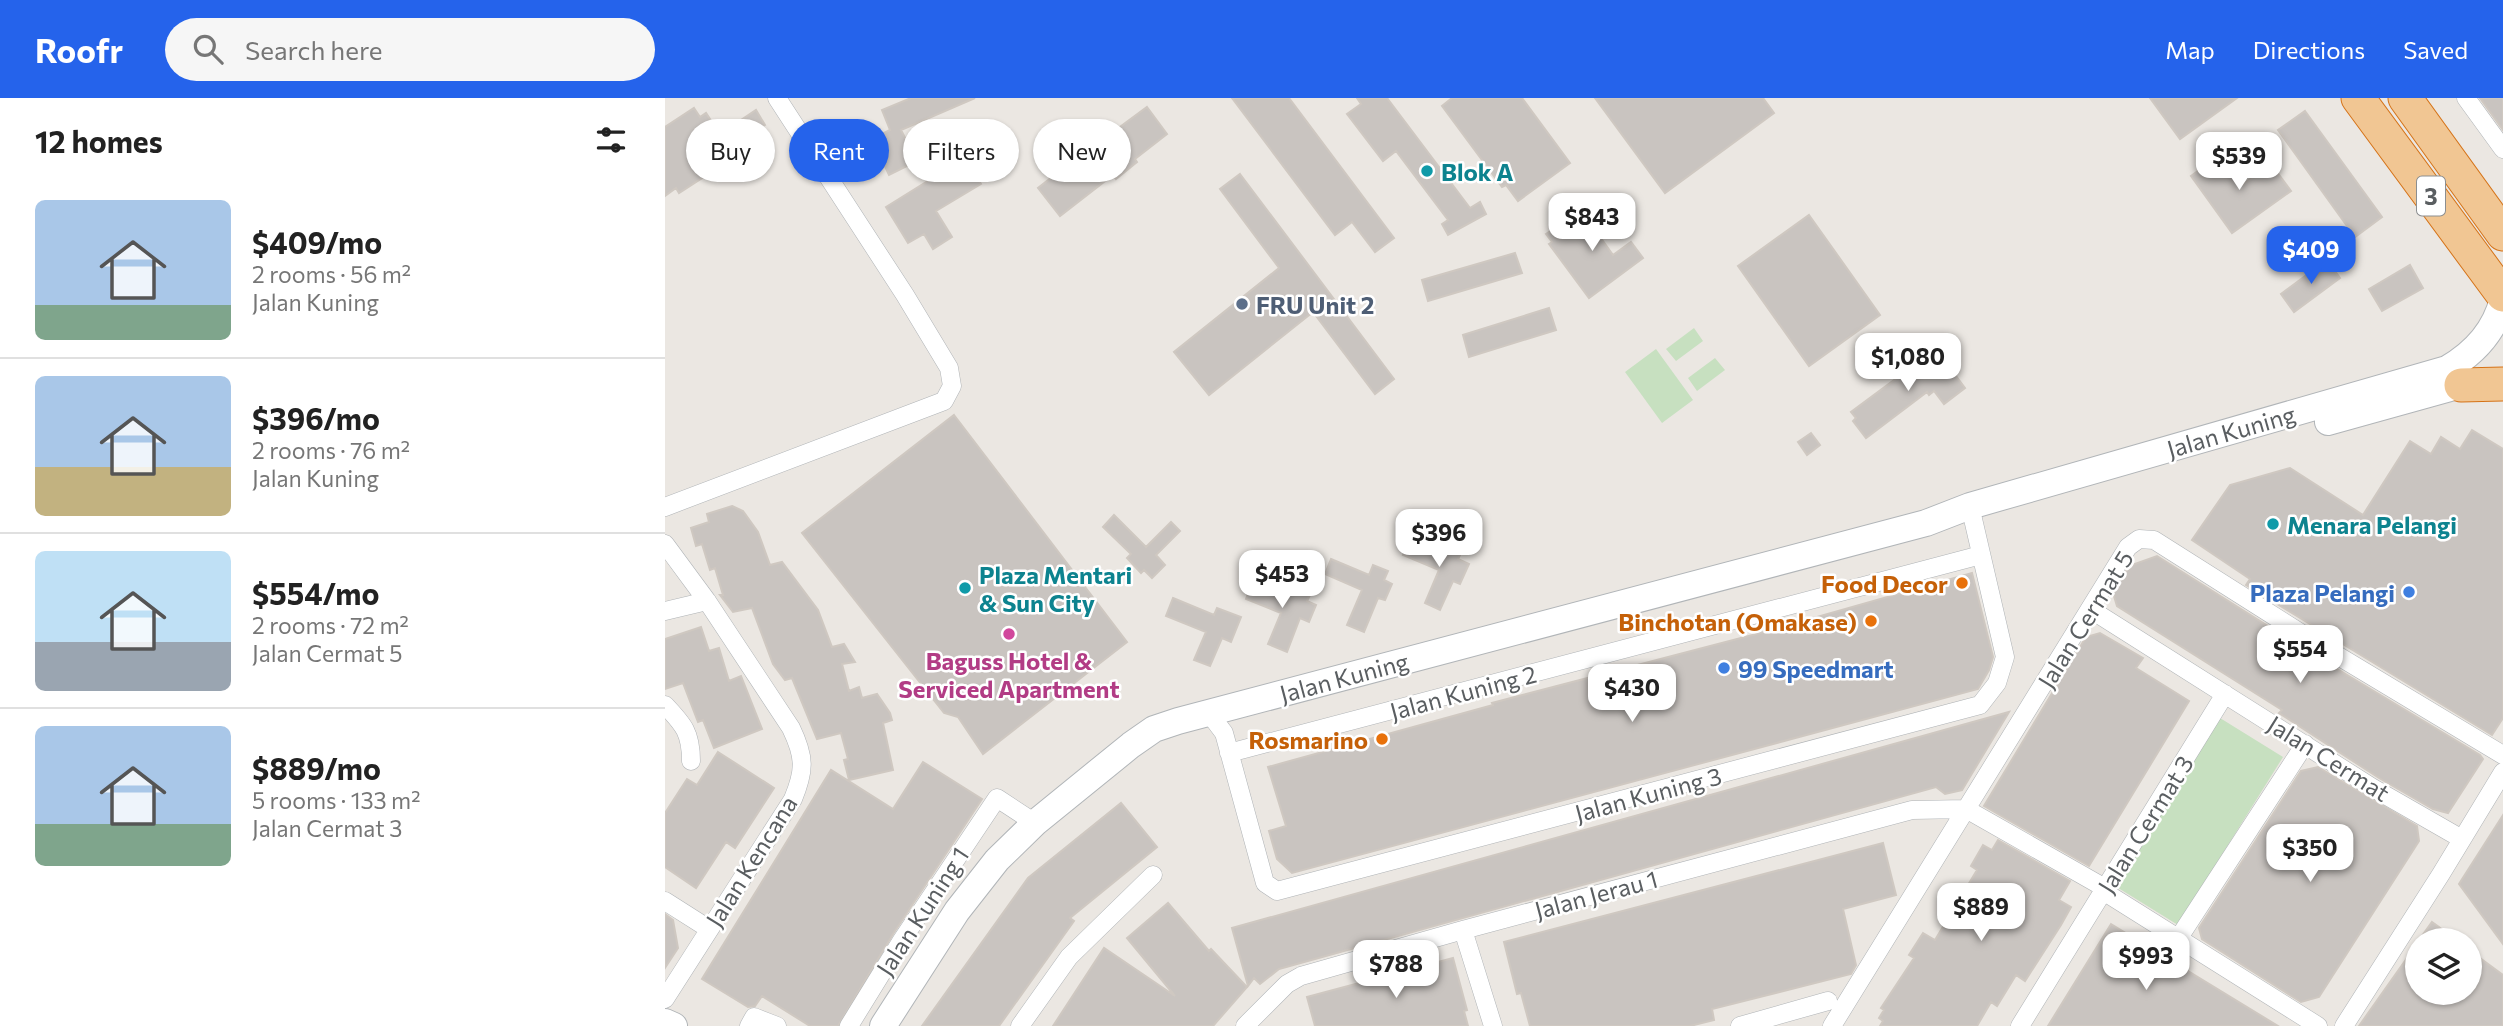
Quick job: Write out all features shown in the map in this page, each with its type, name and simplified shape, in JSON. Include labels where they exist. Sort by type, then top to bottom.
[{"type":"highway","name":"3","points":[[2358,98],[2503,297]]},
{"type":"highway","name":"3","points":[[2406,98],[2503,234]]},
{"type":"highway","points":[[2461,385],[2503,384]]},
{"type":"street","points":[[665,507],[944,401],[952,386],[949,368],[905,295],[777,98]]},
{"type":"street","points":[[2466,98],[2503,149]]},
{"type":"street","name":"Jalan Kuning","points":[[1972,514],[2447,369],[2463,360],[2486,336],[2500,312],[2503,297]]},
{"type":"street","name":"Jalan Kuning","points":[[883,1026],[957,911],[997,860],[1035,823],[1096,772],[1154,729],[1221,718],[1926,523],[1972,514],[2461,385],[2503,378]]},
{"type":"street","name":"Jalan Kuning 3","points":[[1221,718],[1265,883],[1277,891],[1980,705],[1997,683],[2005,657],[1972,514]]},
{"type":"street","name":"Jalan Cermat 5","points":[[1832,1026],[2128,547],[2139,539],[2154,540],[2315,642],[2503,755]]},
{"type":"street","name":"Jalan Kencana","points":[[665,544],[707,601],[791,728],[801,748],[803,766],[793,800],[665,999]]},
{"type":"street","name":"Jalan Kuning 2","points":[[1229,753],[1981,555]]},
{"type":"street","points":[[665,611],[707,601]]},
{"type":"street","name":"Jalan Cermat","points":[[2090,609],[2373,788],[2462,839]]},
{"type":"street","name":"Jalan Cermat 3","points":[[2019,1026],[2225,694]]},
{"type":"street","points":[[665,705],[682,723],[691,740],[691,761]]},
{"type":"street","points":[[2178,939],[2305,744]]},
{"type":"street","points":[[2344,1026],[2503,772]]},
{"type":"street","name":"Jalan Kuning 1","points":[[849,1026],[902,940],[997,797],[1035,823]]},
{"type":"street","points":[[1966,809],[2104,889],[2178,939],[2318,1026]]},
{"type":"street","name":"Jalan Jerau 1","points":[[1245,1026],[1287,984],[1301,976],[1902,812],[1966,809]]},
{"type":"street","points":[[1020,1026],[1069,957],[1153,875]]},
{"type":"street","points":[[665,901],[709,929]]},
{"type":"street","points":[[1463,930],[1493,1026]]},
{"type":"street","points":[[1739,1026],[1828,1001]]},
{"type":"street","points":[[751,1021],[777,1026]]},
{"type":"street","points":[[665,1022],[674,1026]]},
{"type":"green space","points":[[1694,328],[1703,341],[1676,361],[1666,349]]},
{"type":"green space","points":[[1656,349],[1693,400],[1662,423],[1625,372]]},
{"type":"green space","points":[[1715,358],[1725,370],[1697,391],[1688,378]]},
{"type":"green space","points":[[2220,718],[2283,757],[2178,925],[2115,886]]},
{"type":"building","points":[[911,98],[975,98],[926,119],[903,119],[903,168],[889,175],[889,119],[886,119],[882,110]]},
{"type":"building","points":[[1232,98],[1289,98],[1394,238],[1375,252],[1352,222],[1335,235]]},
{"type":"building","points":[[1357,98],[1387,98],[1470,208],[1480,202],[1486,214],[1448,235],[1442,224],[1448,220],[1396,151],[1383,161],[1347,114],[1361,104]]},
{"type":"building","points":[[1452,98],[1522,98],[1570,163],[1518,201],[1506,185],[1502,187],[1442,106]]},
{"type":"building","points":[[1595,98],[1763,98],[1774,113],[1665,193]]},
{"type":"building","points":[[2150,98],[2237,98],[2180,139]]},
{"type":"building","points":[[2480,98],[2503,98],[2503,130]]},
{"type":"building","points":[[1147,107],[1167,134],[1135,159],[1137,162],[1131,167],[1131,119]]},
{"type":"building","points":[[694,108],[700,117],[706,113],[710,119],[686,119],[686,182],[696,182],[679,193],[676,188],[665,196],[665,127]]},
{"type":"building","points":[[756,110],[761,119],[742,119]]},
{"type":"building","points":[[2305,111],[2382,217],[2355,237],[2278,130]]},
{"type":"building","points":[[2220,155],[2242,185],[2271,164],[2291,191],[2232,233],[2191,176]]},
{"type":"building","points":[[1240,174],[1394,379],[1375,394],[1313,312],[1209,395],[1174,352],[1279,268],[1220,189]]},
{"type":"building","points":[[926,182],[981,184],[936,211],[952,237],[933,249],[924,234],[908,243],[886,207]]},
{"type":"building","points":[[1046,182],[1104,182],[1060,216],[1038,188]]},
{"type":"building","points":[[1602,205],[1615,222],[1598,234],[1613,255],[1631,242],[1643,258],[1589,298],[1549,244],[1552,242],[1546,234],[1558,226],[1564,233]]},
{"type":"building","points":[[1809,215],[1880,315],[1809,366],[1738,266]]},
{"type":"building","points":[[1515,253],[1522,273],[1428,301],[1422,280]]},
{"type":"building","points":[[2327,260],[2340,278],[2294,312],[2281,294]]},
{"type":"building","points":[[2410,265],[2423,288],[2382,311],[2369,289]]},
{"type":"building","points":[[1549,308],[1556,330],[1469,357],[1463,335]]},
{"type":"building","points":[[1936,349],[1965,388],[1944,404],[1934,391],[1929,395],[1927,392],[1866,438],[1853,421],[1856,418],[1851,412]]},
{"type":"building","name":"Plaza Mentari & Sun City","points":[[954,415],[1127,642],[983,754],[958,717],[944,713],[802,533]]},
{"type":"building","name":"Plaza Pelangi","points":[[2472,430],[2503,449],[2503,718],[2492,735],[2246,585],[2250,579],[2192,540],[2230,485],[2290,468],[2363,515],[2410,441],[2431,454],[2441,437],[2460,449]]},
{"type":"building","points":[[1811,433],[1820,445],[1807,455],[1798,442]]},
{"type":"building","points":[[732,506],[743,511],[758,532],[770,565],[782,562],[818,610],[832,647],[844,644],[855,662],[842,664],[849,691],[859,687],[862,698],[877,694],[890,713],[892,720],[883,723],[893,770],[849,780],[844,760],[848,759],[841,733],[817,739],[792,678],[785,680],[773,664],[752,608],[733,612],[720,595],[723,595],[715,568],[710,570],[702,544],[696,546],[691,528],[709,522],[707,514]]},
{"type":"building","points":[[1114,515],[1146,547],[1171,522],[1180,531],[1156,555],[1165,565],[1152,578],[1144,570],[1141,573],[1127,558],[1131,554],[1103,527]]},
{"type":"building","points":[[1410,539],[1441,552],[1444,546],[1461,553],[1458,559],[1469,564],[1460,584],[1453,581],[1440,610],[1425,603],[1439,570],[1403,555]]},
{"type":"building","points":[[2157,556],[2480,755],[2483,759],[2448,813],[2433,809],[2379,778],[2279,713],[2282,710],[2117,606],[2113,593],[2129,566]]},
{"type":"building","points":[[1331,559],[1369,575],[1373,565],[1388,571],[1384,580],[1392,584],[1385,600],[1378,598],[1364,632],[1347,625],[1362,590],[1325,574]]},
{"type":"building","points":[[1972,573],[1993,657],[1978,689],[1292,873],[1277,859],[1269,831],[1286,826],[1268,767],[1493,705],[1492,703],[1764,632]]},
{"type":"building","points":[[1254,578],[1294,594],[1295,589],[1310,595],[1307,601],[1316,605],[1309,622],[1300,618],[1287,652],[1268,644],[1281,613],[1246,599]]},
{"type":"building","points":[[1173,598],[1214,615],[1217,608],[1241,617],[1231,642],[1222,638],[1210,666],[1194,660],[1206,632],[1166,616]]},
{"type":"building","points":[[701,627],[709,651],[719,648],[729,681],[741,676],[762,729],[714,748],[703,720],[698,722],[683,683],[665,689],[665,639]]},
{"type":"building","points":[[2100,633],[2143,658],[2136,668],[2189,701],[2089,866],[1984,806],[2086,637]]},
{"type":"building","points":[[2009,712],[1962,790],[1945,794],[1936,787],[1279,969],[1260,984],[1254,978],[1248,986],[1232,928]]},
{"type":"building","points":[[718,752],[774,788],[735,848],[726,842],[696,888],[665,867],[665,813],[687,779],[697,785]]},
{"type":"building","points":[[923,762],[982,799],[893,934],[838,1026],[810,1026],[762,996],[755,1006],[748,1007],[702,979],[831,770],[893,809]]},
{"type":"building","points":[[2318,767],[2417,826],[2419,841],[2319,997],[2301,1002],[2202,939],[2199,928],[2301,771]]},
{"type":"building","points":[[1121,803],[1157,847],[1070,918],[1074,921],[999,1026],[922,1026],[1028,878]]},
{"type":"building","points":[[2503,815],[2503,944],[2459,884]]},
{"type":"building","points":[[1998,840],[2070,881],[2059,900],[2071,907],[2061,925],[2025,981],[2016,975],[1997,1006],[1991,1002],[1977,1026],[1880,1026],[1883,1021],[1879,1018],[1884,1010],[1881,1008],[1914,958],[1909,955],[1923,933],[1935,940],[1977,870],[1971,866],[1983,845],[1992,850]]},
{"type":"building","points":[[1883,843],[1896,895],[1843,909],[1856,965],[1851,974],[1712,1009],[1714,1020],[1690,1026],[1530,1026],[1521,993],[1517,994],[1504,942]]},
{"type":"building","points":[[1168,903],[1209,951],[1211,949],[1247,987],[1213,1026],[1053,1026],[1104,948],[1175,996],[1127,938]]},
{"type":"building","points":[[665,914],[673,920],[678,948],[665,968]]},
{"type":"building","points":[[2432,922],[2440,928],[2428,928]]},
{"type":"building","points":[[2111,924],[2278,1026],[2048,1026]]},
{"type":"building","points":[[1453,958],[1467,1010],[1464,1011],[1468,1026],[1315,1026],[1307,997]]},
{"type":"building","points":[[2482,960],[2503,975],[2503,1026],[2359,1026],[2405,961],[2405,1005],[2482,1005]]},
{"type":"place","name":"Blok A","points":[[1427,171]]},
{"type":"place","name":"FRU Unit 2","points":[[1242,304]]},
{"type":"place","name":"Menara Pelangi","points":[[2273,524]]},
{"type":"place","name":"Food Decor","points":[[1962,583]]},
{"type":"place","name":"Plaza Mentari & Sun City","points":[[965,588]]},
{"type":"place","name":"Plaza Pelangi","points":[[2409,592]]},
{"type":"place","name":"Binchotan (Omakase)","points":[[1871,621]]},
{"type":"place","name":"Baguss Hotel & Serviced Apartment","points":[[1009,634]]},
{"type":"place","name":"99 Speedmart","points":[[1724,668]]},
{"type":"place","name":"Rosmarino","points":[[1382,739]]}]
